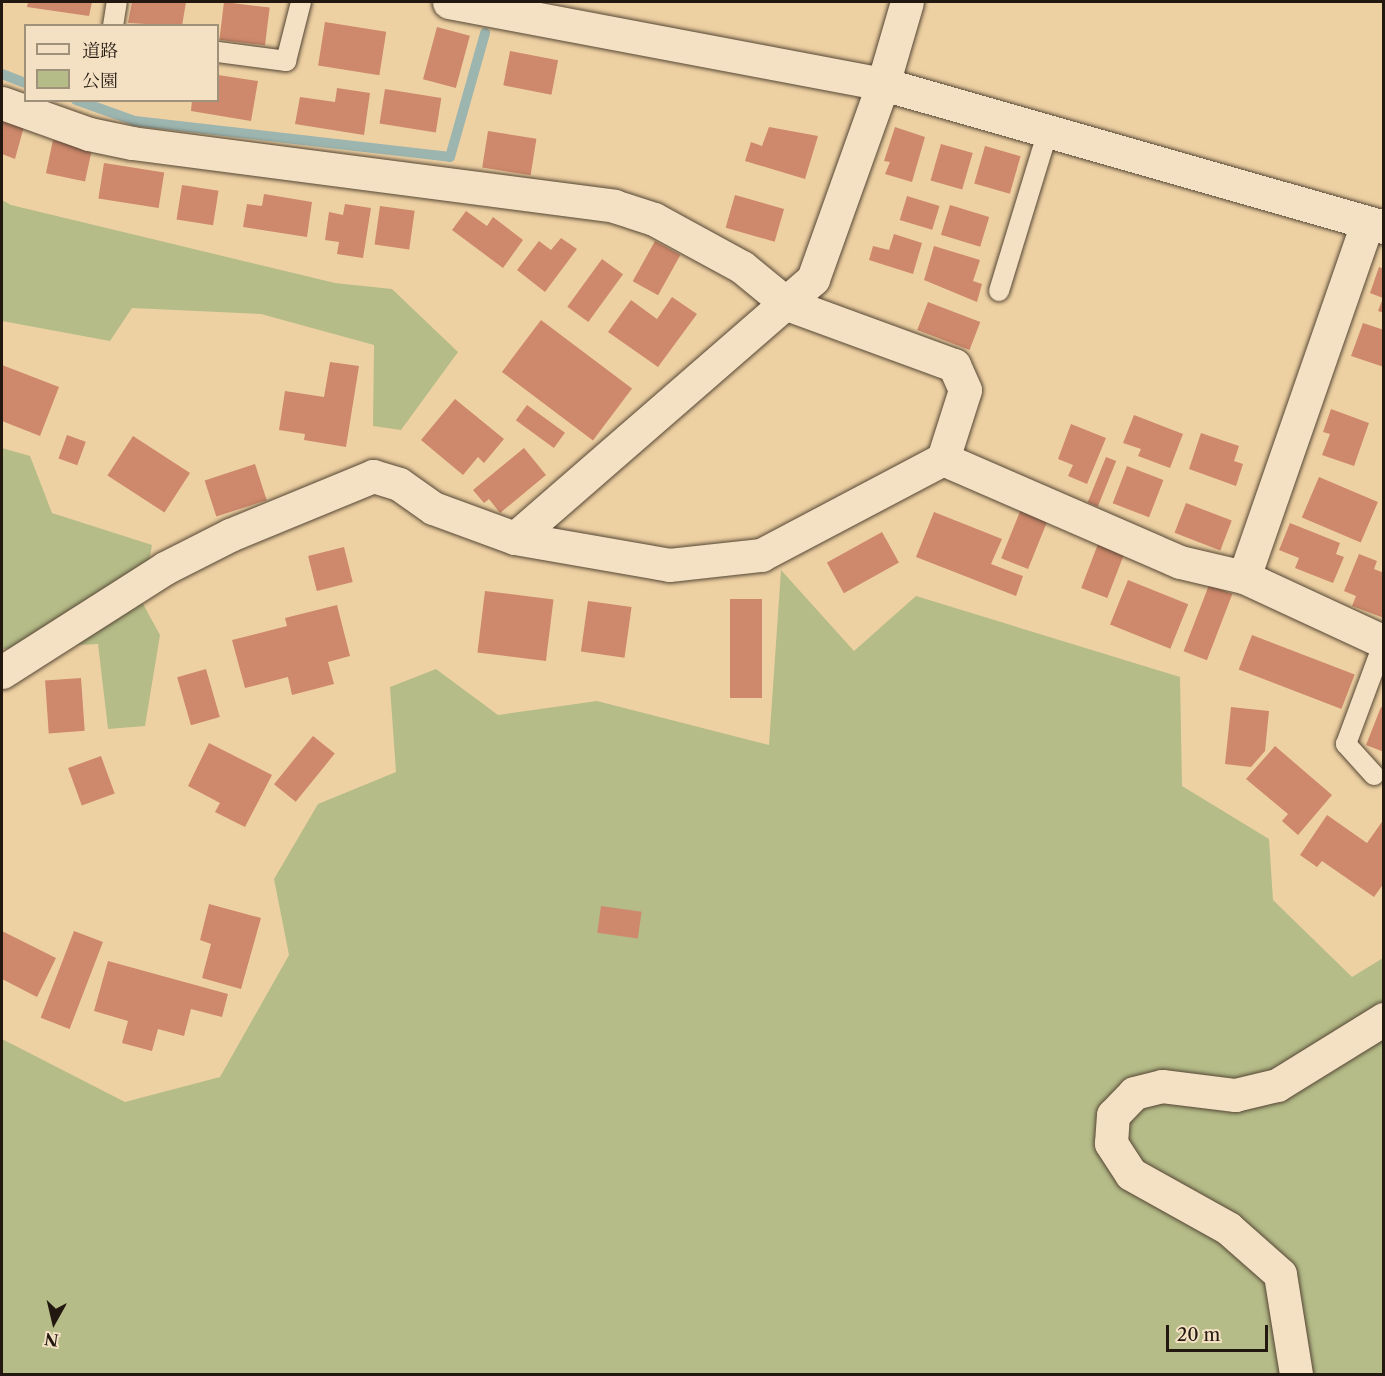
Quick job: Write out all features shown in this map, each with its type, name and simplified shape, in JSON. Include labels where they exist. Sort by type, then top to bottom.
[{"type":"street","points":[[449,2],[883,84],[1375,225],[1244,578]]},
{"type":"street","points":[[515,538],[787,304],[813,279],[883,84],[907,2]]},
{"type":"street","points":[[2,103],[89,134],[132,143],[614,206],[654,219],[742,267],[787,304],[954,365],[965,390],[943,459],[761,555],[669,565],[515,538],[433,508],[399,484],[373,476],[230,535],[165,568],[2,672]]},
{"type":"street","points":[[943,459],[1180,562],[1244,578],[1383,642]]},
{"type":"street","points":[[1296,1374],[1280,1274],[1228,1228],[1131,1174],[1111,1143],[1113,1115],[1134,1093],[1162,1086],[1235,1095],[1277,1085],[1383,1019]]},
{"type":"lane","points":[[113,24],[117,2]]},
{"type":"lane","points":[[219,52],[286,61],[301,2]]},
{"type":"lane","points":[[999,291],[1048,131]]},
{"type":"lane","points":[[1374,775],[1346,744],[1383,642]]},
{"type":"green space","points":[[2,200],[11,205],[335,283],[392,289],[458,352],[401,430],[373,426],[374,345],[261,314],[132,308],[110,341],[2,321]]},
{"type":"green space","points":[[2,448],[30,456],[52,513],[152,545],[142,602],[160,635],[145,726],[108,729],[98,644],[2,649]]},
{"type":"green space","points":[[781,570],[854,651],[916,596],[1180,677],[1182,786],[1269,839],[1273,900],[1352,977],[1383,958],[1383,1374],[2,1374],[2,1039],[125,1102],[220,1077],[289,955],[274,879],[318,804],[396,772],[390,687],[436,669],[498,715],[597,701],[769,745]]},
{"type":"building","points":[[28,2],[92,2],[89,16],[27,7]]},
{"type":"building","points":[[132,2],[186,2],[182,24],[128,23]]},
{"type":"building","points":[[224,2],[270,8],[265,45],[219,40]]},
{"type":"building","points":[[325,22],[386,32],[379,75],[318,65]]},
{"type":"building","points":[[437,27],[470,36],[456,88],[423,79]]},
{"type":"building","points":[[510,51],[558,60],[551,95],[503,85]]},
{"type":"building","points":[[219,75],[258,81],[251,121],[191,111],[192,102],[219,102]]},
{"type":"building","points":[[337,88],[370,93],[364,135],[295,124],[300,97],[335,102]]},
{"type":"building","points":[[385,89],[441,98],[436,132],[380,124]]},
{"type":"building","points":[[2,116],[25,123],[15,159],[2,154]]},
{"type":"building","points":[[769,127],[818,136],[805,179],[745,161],[751,142],[762,146]]},
{"type":"building","points":[[895,127],[925,137],[912,182],[885,174],[890,162],[884,161]]},
{"type":"building","points":[[488,131],[536,139],[531,175],[482,168]]},
{"type":"building","points":[[53,140],[92,148],[85,182],[46,173]]},
{"type":"building","points":[[941,144],[973,153],[962,190],[931,181]]},
{"type":"building","points":[[985,146],[1021,156],[1010,194],[974,183]]},
{"type":"building","points":[[104,163],[164,173],[159,208],[98,199]]},
{"type":"building","points":[[182,185],[219,191],[213,225],[177,220]]},
{"type":"building","points":[[264,194],[312,202],[307,237],[243,227],[247,204],[262,206]]},
{"type":"building","points":[[735,195],[784,209],[775,242],[726,228]]},
{"type":"building","points":[[907,196],[940,206],[932,230],[900,220]]},
{"type":"building","points":[[345,204],[371,208],[363,258],[337,254],[339,242],[325,240],[329,212],[343,215]]},
{"type":"building","points":[[950,205],[989,217],[980,247],[941,235]]},
{"type":"building","points":[[380,206],[415,211],[409,249],[375,245]]},
{"type":"building","points":[[466,211],[487,226],[493,217],[523,240],[503,268],[452,230]]},
{"type":"building","points":[[894,234],[922,243],[913,274],[869,260],[873,246],[889,250]]},
{"type":"building","points":[[561,238],[577,249],[545,292],[517,270],[539,241],[551,250]]},
{"type":"building","points":[[655,241],[680,255],[658,295],[633,281]]},
{"type":"building","points":[[934,246],[980,260],[973,281],[982,284],[977,302],[924,280]]},
{"type":"building","points":[[602,259],[623,274],[588,322],[567,307]]},
{"type":"building","points":[[1379,267],[1384,269],[1384,313],[1378,311],[1383,298],[1370,293]]},
{"type":"building","points":[[672,297],[697,314],[658,367],[608,332],[631,300],[657,319]]},
{"type":"building","points":[[928,302],[980,322],[970,350],[917,330]]},
{"type":"building","points":[[541,320],[632,389],[593,441],[502,372]]},
{"type":"building","points":[[1363,323],[1384,330],[1384,367],[1351,356]]},
{"type":"building","points":[[330,362],[359,366],[346,447],[304,440],[305,434],[279,430],[285,391],[324,397]]},
{"type":"building","points":[[2,365],[59,387],[40,436],[2,421]]},
{"type":"building","points":[[455,399],[504,439],[484,463],[478,457],[463,475],[421,440]]},
{"type":"building","points":[[527,405],[565,433],[554,448],[516,420]]},
{"type":"building","points":[[1331,409],[1369,423],[1354,466],[1322,455],[1330,434],[1323,432]]},
{"type":"building","points":[[1134,415],[1183,434],[1170,468],[1138,456],[1141,449],[1123,443]]},
{"type":"building","points":[[1071,424],[1106,438],[1087,484],[1068,476],[1073,465],[1058,459]]},
{"type":"building","points":[[1201,433],[1239,446],[1234,461],[1243,464],[1236,486],[1189,469]]},
{"type":"building","points":[[67,435],[86,442],[77,465],[58,458]]},
{"type":"building","points":[[133,436],[190,473],[164,512],[107,475]]},
{"type":"building","points":[[524,448],[546,475],[500,513],[489,499],[484,503],[473,490]]},
{"type":"building","points":[[1106,457],[1116,461],[1098,507],[1088,502]]},
{"type":"building","points":[[255,464],[267,500],[216,517],[205,480]]},
{"type":"building","points":[[1127,466],[1163,480],[1149,517],[1113,503]]},
{"type":"building","points":[[1319,477],[1378,502],[1361,543],[1302,518]]},
{"type":"building","points":[[1186,503],[1232,521],[1220,550],[1175,533]]},
{"type":"building","points":[[1021,509],[1048,520],[1028,569],[1001,558]]},
{"type":"building","points":[[934,512],[1002,539],[991,564],[1023,576],[1016,596],[916,557]]},
{"type":"building","points":[[1290,523],[1340,543],[1336,554],[1344,557],[1333,583],[1295,568],[1299,558],[1279,550]]},
{"type":"building","points":[[882,532],[899,563],[844,593],[827,563]]},
{"type":"building","points":[[1098,544],[1124,554],[1107,598],[1081,588]]},
{"type":"building","points":[[344,547],[353,582],[317,591],[308,556]]},
{"type":"building","points":[[1359,554],[1377,561],[1374,569],[1384,573],[1384,618],[1352,606],[1356,596],[1344,591]]},
{"type":"building","points":[[1128,580],[1188,604],[1170,649],[1110,625]]},
{"type":"building","points":[[1209,585],[1232,594],[1207,660],[1184,651]]},
{"type":"building","points":[[485,591],[553,599],[546,661],[477,653]]},
{"type":"building","points":[[730,599],[762,599],[762,698],[730,698]]},
{"type":"building","points":[[588,601],[632,607],[624,658],[581,652]]},
{"type":"building","points":[[337,605],[350,656],[328,662],[334,684],[292,695],[288,677],[245,688],[232,640],[287,626],[285,618]]},
{"type":"building","points":[[1252,635],[1355,674],[1341,709],[1239,670]]},
{"type":"building","points":[[206,669],[220,717],[191,725],[177,677]]},
{"type":"building","points":[[81,678],[85,731],[49,733],[45,681]]},
{"type":"building","points":[[1231,707],[1269,711],[1265,751],[1251,767],[1225,764]]},
{"type":"building","points":[[1381,707],[1384,708],[1384,752],[1366,745]]},
{"type":"building","points":[[313,736],[335,754],[296,802],[274,784]]},
{"type":"building","points":[[209,743],[272,775],[245,827],[215,812],[220,803],[188,786]]},
{"type":"building","points":[[1275,746],[1332,795],[1298,835],[1282,821],[1288,814],[1246,779]]},
{"type":"building","points":[[101,756],[115,794],[82,806],[68,768]]},
{"type":"building","points":[[1327,815],[1367,843],[1384,819],[1384,883],[1374,897],[1322,861],[1317,867],[1300,855]]},
{"type":"building","points":[[209,904],[261,918],[241,989],[202,978],[211,944],[200,940]]},
{"type":"building","points":[[601,906],[642,912],[638,938],[597,933]]},
{"type":"building","points":[[2,931],[56,958],[37,997],[2,979]]},
{"type":"building","points":[[74,931],[103,942],[70,1029],[41,1018]]},
{"type":"building","points":[[108,961],[228,994],[222,1017],[191,1009],[184,1036],[158,1029],[152,1051],[122,1043],[128,1021],[94,1011]]},
{"type":"waterway","points":[[82,102],[135,121],[450,157],[485,33]]},
{"type":"waterway","points":[[2,74],[24,82]]}]
